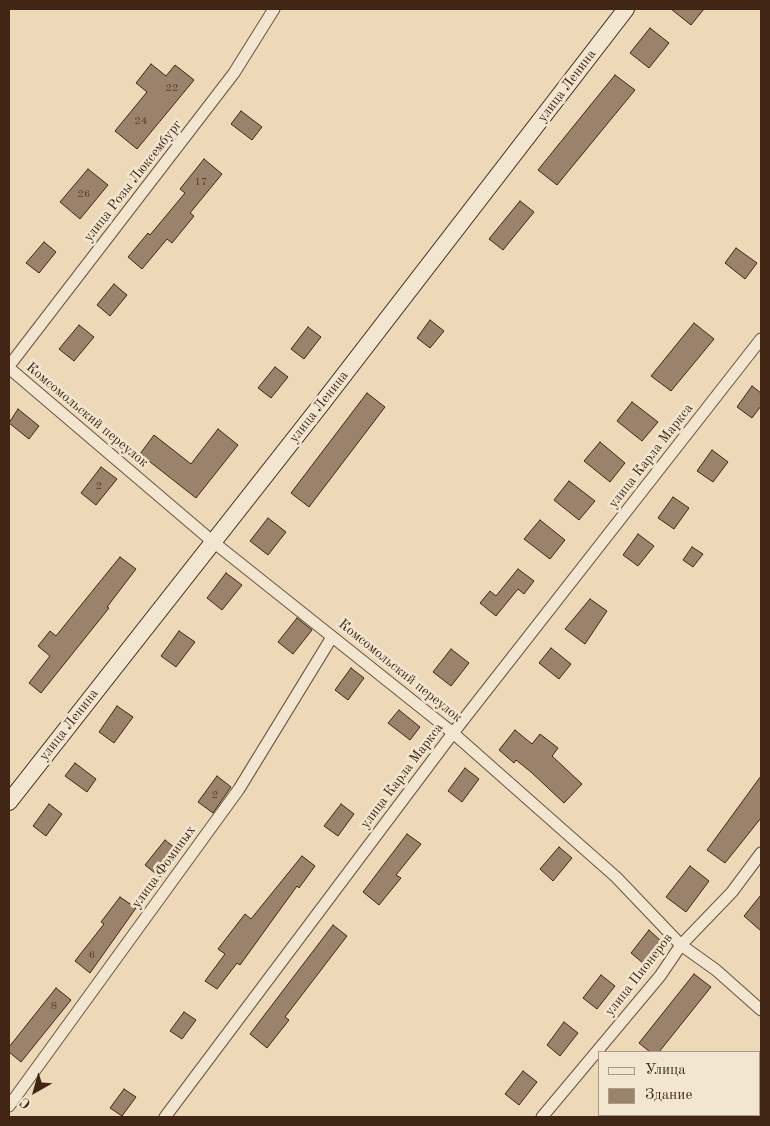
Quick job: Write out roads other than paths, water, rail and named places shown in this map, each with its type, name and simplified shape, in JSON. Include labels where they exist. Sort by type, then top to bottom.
[{"type":"main road","name":"улица Ленина","points":[[9,802],[212,541],[320,406],[626,9]]},
{"type":"street","name":"улица Розы Люксембург","points":[[9,367],[234,73],[274,9]]},
{"type":"street","name":"улица Карла Маркса","points":[[165,1117],[453,733],[761,339]]},
{"type":"street","name":"Комсомольский переулок","points":[[9,367],[212,541],[453,733],[616,877],[682,945],[716,970],[761,1010]]},
{"type":"street","name":"улица Фоминых","points":[[9,1106],[239,789],[332,637]]},
{"type":"street","name":"улица Пионеров","points":[[542,1117],[660,976],[682,945],[732,892],[761,853]]}]
